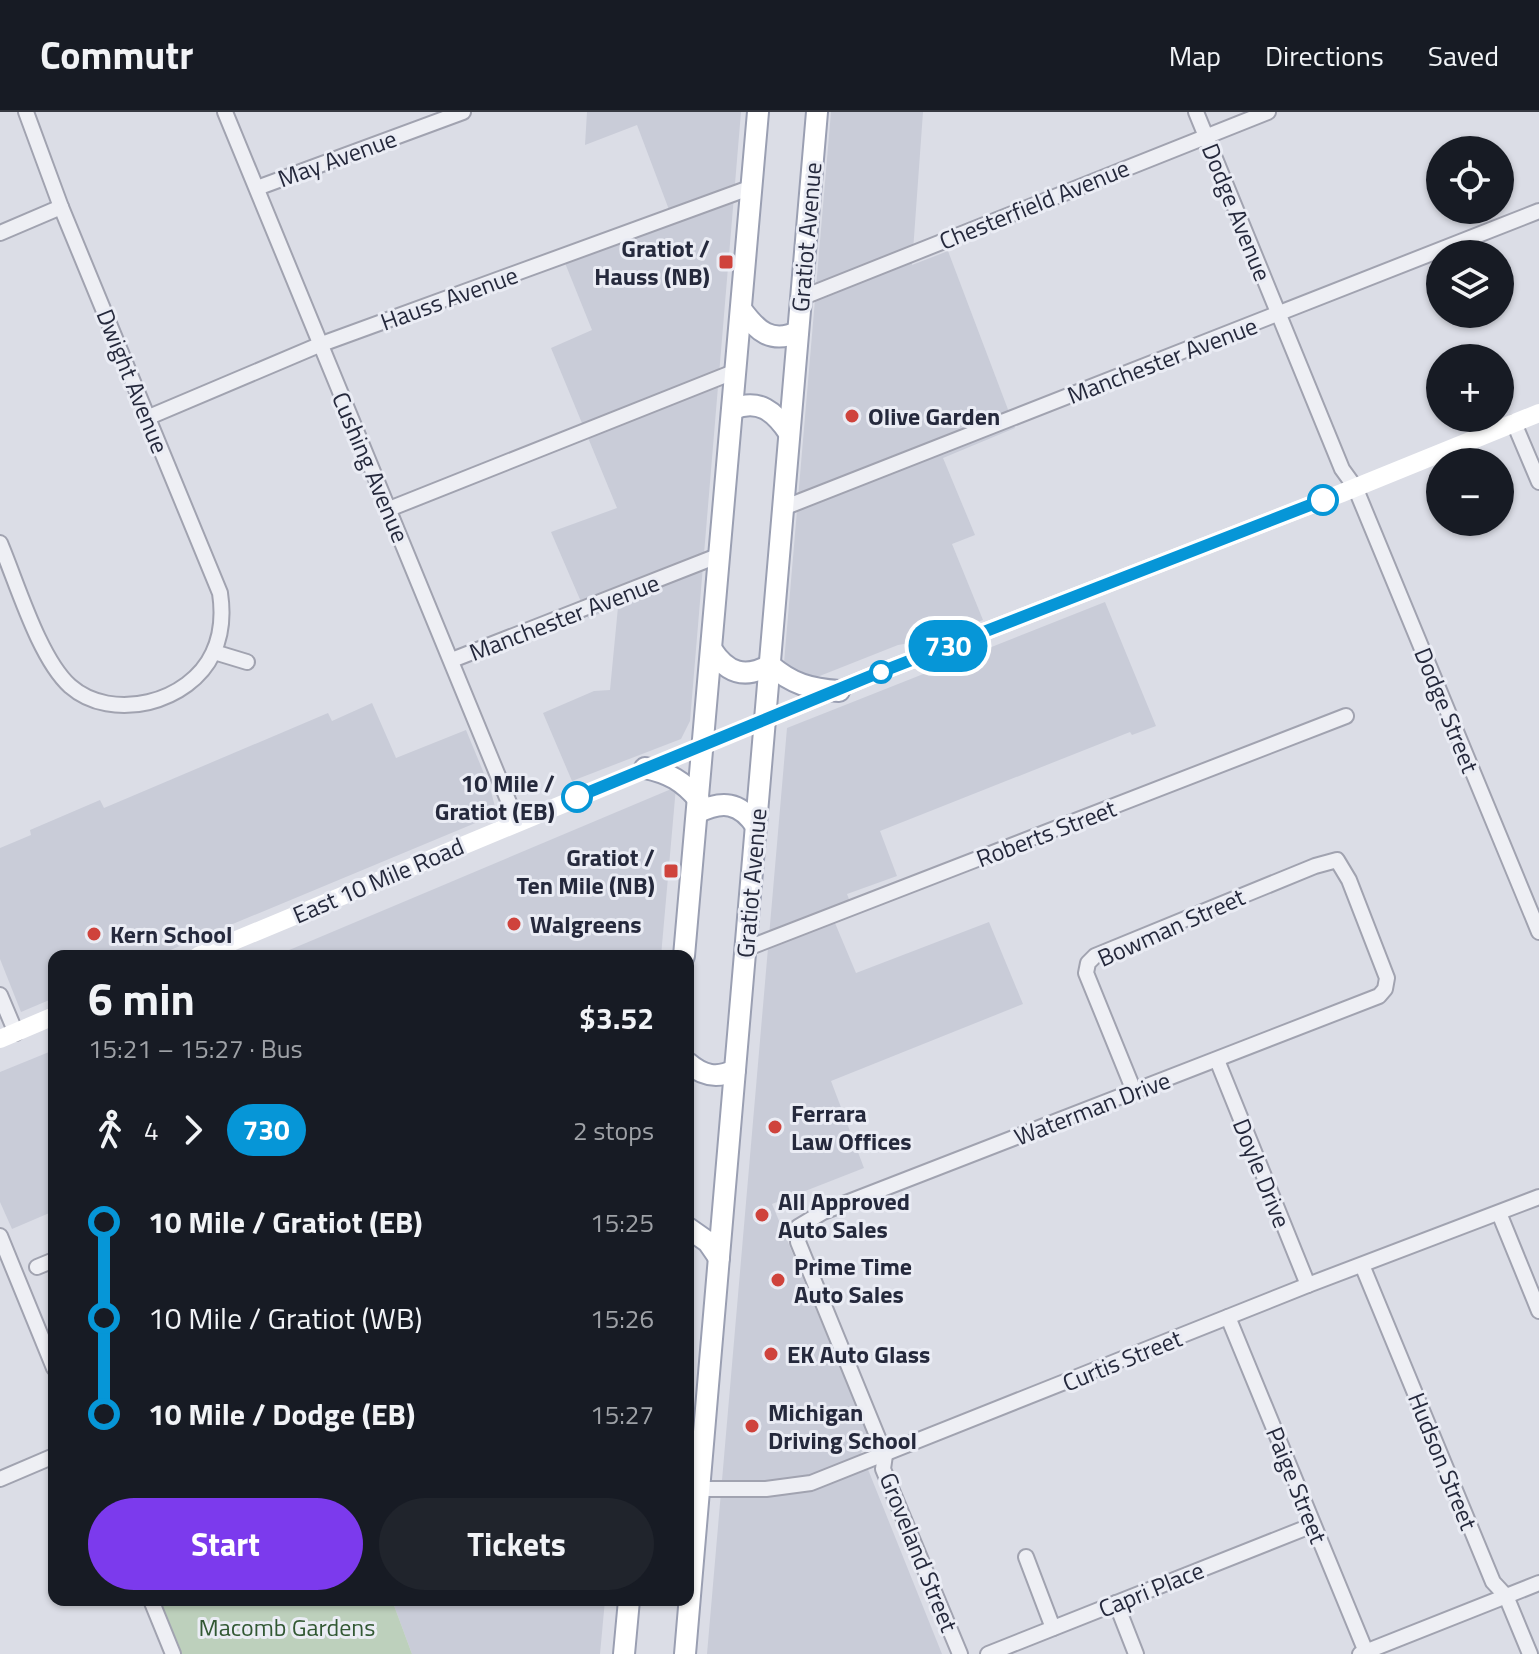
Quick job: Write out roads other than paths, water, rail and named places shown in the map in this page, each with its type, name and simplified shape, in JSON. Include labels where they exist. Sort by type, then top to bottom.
[{"type":"main road","points":[[685,950],[758,112]]},
{"type":"main road","name":"Gratiot Avenue","points":[[694,1518],[817,112]]},
{"type":"main road","points":[[741,309],[758,329],[772,337],[798,332]]},
{"type":"main road","points":[[733,409],[749,404],[763,407],[776,415],[789,433]]},
{"type":"main road","name":"East 10 Mile Road","points":[[1514,423],[1539,413]]},
{"type":"main road","name":"East 10 Mile Road","points":[[212,950],[873,675],[1492,432]]},
{"type":"main road","points":[[712,650],[720,663],[736,672],[754,672],[770,665],[803,687],[839,691]]},
{"type":"main road","points":[[645,768],[677,778],[698,806]]},
{"type":"main road","points":[[698,806],[730,804],[742,809],[756,826]]},
{"type":"main road","points":[[8,1036],[48,1019]]},
{"type":"main road","points":[[694,1068],[711,1076],[735,1070]]},
{"type":"main road","points":[[694,1232],[719,1258]]},
{"type":"main road","points":[[624,1654],[628,1606]]},
{"type":"main road","name":"Gratiot Avenue","points":[[685,1654],[688,1606]]},
{"type":"street","name":"Dwight Avenue","points":[[26,112],[61,207],[220,593],[222,625],[214,652]]},
{"type":"street","name":"Cushing Avenue","points":[[225,112],[517,822]]},
{"type":"street","name":"May Avenue","points":[[257,188],[463,112]]},
{"type":"street","name":"Dodge Avenue","points":[[1196,112],[1342,469],[1355,487]]},
{"type":"street","name":"Chesterfield Avenue","points":[[801,298],[1268,112]]},
{"type":"street","name":"Hauss Avenue","points":[[149,417],[319,345],[752,187]]},
{"type":"street","points":[[0,233],[61,207]]},
{"type":"street","name":"Manchester Avenue","points":[[783,508],[1539,211]]},
{"type":"street","points":[[389,509],[736,371]]},
{"type":"street","points":[[1514,423],[1539,482]]},
{"type":"street","name":"Dodge Street","points":[[1355,487],[1539,932]]},
{"type":"street","points":[[0,543],[46,654],[63,678],[85,696],[122,705],[156,701],[179,690],[196,677],[214,652],[247,662]]},
{"type":"street","name":"Manchester Avenue","points":[[452,660],[720,555]]},
{"type":"street","name":"Roberts Street","points":[[745,949],[1346,716]]},
{"type":"street","name":"Bowman Street","points":[[1134,1091],[1086,973],[1090,960],[1315,866],[1337,860],[1343,866],[1387,978],[1385,989]]},
{"type":"street","name":"Waterman Drive","points":[[798,1227],[823,1212],[1369,1000],[1385,989]]},
{"type":"street","points":[[0,995],[8,1036]]},
{"type":"street","name":"Doyle Drive","points":[[1217,1060],[1308,1285]]},
{"type":"street","name":"Curtis Street","points":[[698,1489],[797,1486],[827,1477],[1308,1285],[1539,1197]]},
{"type":"street","points":[[1499,1213],[1539,1311]]},
{"type":"street","name":"Groveland Street","points":[[798,1227],[798,1242],[885,1455],[883,1469],[960,1654]]},
{"type":"street","points":[[0,1236],[48,1353]]},
{"type":"street","points":[[37,1267],[48,1262]]},
{"type":"street","name":"Hudson Street","points":[[1362,1265],[1493,1582],[1506,1596],[1530,1654]]},
{"type":"street","name":"Paige Street","points":[[1228,1317],[1363,1653]]},
{"type":"street","points":[[0,1479],[48,1459]]},
{"type":"street","name":"Capri Place","points":[[988,1654],[1313,1525]]},
{"type":"street","points":[[1026,1557],[1053,1628]]},
{"type":"street","points":[[1363,1653],[1539,1583]]},
{"type":"street","points":[[1116,1603],[1136,1654]]},
{"type":"street","points":[[153,1606],[173,1654]]},
{"type":"place","name":"Gratiot / Hauss (NB)","points":[[726,262]]},
{"type":"place","name":"Olive Garden","points":[[852,416]]},
{"type":"place","name":"10 Mile / Gratiot (EB)","points":[[577,797]]},
{"type":"place","name":"Gratiot / Ten Mile (NB)","points":[[671,871]]},
{"type":"place","name":"Walgreens","points":[[514,924]]},
{"type":"place","name":"Kern School","points":[[94,934]]},
{"type":"place","name":"Ferrara Law Offices","points":[[775,1127]]},
{"type":"place","name":"All Approved Auto Sales","points":[[762,1215]]},
{"type":"place","name":"Prime Time Auto Sales","points":[[778,1280]]},
{"type":"place","name":"EK Auto Glass","points":[[771,1354]]},
{"type":"place","name":"Michigan Driving School","points":[[752,1426]]},
{"type":"park label","name":"Macomb Gardens","points":[[287,1627]]}]
